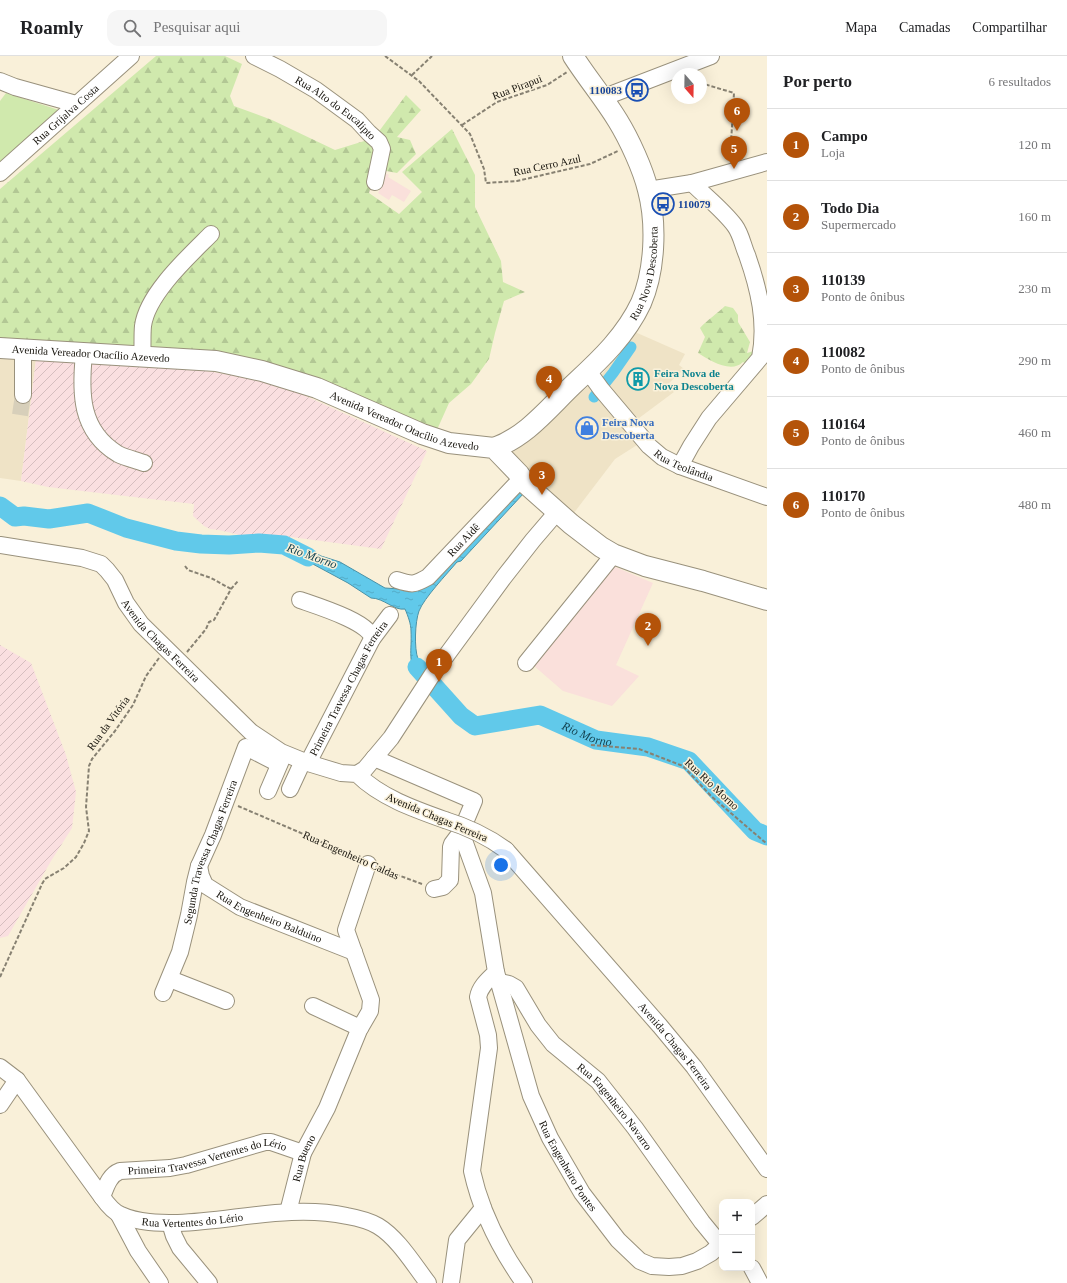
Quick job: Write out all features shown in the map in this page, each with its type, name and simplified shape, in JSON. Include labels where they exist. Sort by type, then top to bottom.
[{"type":"main road","name":"Rua Nova Descoberta","points":[[494,448],[507,443],[525,430],[588,371],[615,343],[628,326],[641,303],[650,273],[654,231],[648,190],[631,146],[617,119],[576,60]]},
{"type":"main road","name":"Avenida Vereador Otacílio Azevedo","points":[[0,348],[216,361],[262,371],[317,388],[422,434],[449,442],[494,448],[526,484],[557,512],[601,547],[614,554],[646,566],[767,600]]},
{"type":"street","name":"Rua Grijalva Costa","points":[[0,173],[130,56]]},
{"type":"street","name":"Rua Alto do Eucalipto","points":[[254,56],[316,90],[358,120],[379,142],[382,149],[375,182]]},
{"type":"street","points":[[602,98],[692,59],[711,56]]},
{"type":"street","points":[[0,81],[15,87],[76,104]]},
{"type":"street","points":[[648,190],[692,182],[767,162]]},
{"type":"street","points":[[680,466],[709,418],[760,358],[765,347],[767,329],[765,309],[760,289],[736,227],[692,182]]},
{"type":"street","points":[[142,357],[143,325],[147,311],[175,270],[211,234]]},
{"type":"street","points":[[23,350],[23,395]]},
{"type":"street","points":[[84,354],[82,376],[85,411],[88,422],[101,441],[119,454],[144,463]]},
{"type":"street","name":"Rua Teolândia","points":[[588,371],[648,446],[662,457],[680,466],[767,497]]},
{"type":"street","name":"Rua Aidê","points":[[397,580],[406,584],[416,584],[428,577],[522,478]]},
{"type":"street","points":[[356,774],[365,769],[398,728],[422,688],[509,571],[557,512]]},
{"type":"street","name":"Avenida Chagas Ferreira","points":[[0,545],[82,558],[101,564],[114,580],[134,616],[172,656],[251,732],[282,759],[306,762],[335,772],[356,774],[378,791],[415,809],[486,836],[506,850],[660,1026],[689,1062],[767,1169]]},
{"type":"street","points":[[526,663],[614,554]]},
{"type":"street","points":[[300,600],[359,624],[370,632],[372,639]]},
{"type":"street","name":"Primeira Travessa Chagas Ferreira","points":[[290,789],[372,639],[390,616]]},
{"type":"street","name":"Segunda Travessa Chagas Ferreira","points":[[164,993],[180,952],[199,866],[213,835],[246,748],[282,759]]},
{"type":"street","points":[[374,758],[474,802],[461,832],[450,847],[450,880],[443,887],[434,889]]},
{"type":"street","points":[[268,791],[282,759]]},
{"type":"street","name":"Rua Engenheiro Pontes","points":[[461,832],[483,893],[498,977],[531,1096],[550,1138],[582,1193],[618,1240],[640,1261],[652,1266],[682,1266],[697,1261],[711,1253],[719,1245]]},
{"type":"street","name":"Rua Bueno","points":[[288,1212],[303,1153],[327,1108],[360,1028],[370,1010],[371,1000],[346,930],[368,864]]},
{"type":"street","name":"Rua Engenheiro Balduino","points":[[199,866],[200,876],[205,885],[240,907],[354,952]]},
{"type":"street","points":[[498,977],[484,984],[479,991],[478,996],[488,1035],[489,1048],[472,1171],[491,1228],[510,1264],[524,1283]]},
{"type":"street","name":"Rua Engenheiro Navarro","points":[[498,977],[516,988],[538,1025],[553,1044],[598,1081],[635,1128],[697,1216],[719,1241]]},
{"type":"street","points":[[170,979],[226,1001]]},
{"type":"street","points":[[313,1006],[360,1028]]},
{"type":"street","name":"Rua Vertentes do Lério","points":[[0,1067],[17,1080],[110,1208],[119,1215],[136,1220],[170,1223],[288,1212],[330,1213],[364,1220],[379,1227],[392,1238],[428,1283]]},
{"type":"street","points":[[0,1105],[17,1080]]},
{"type":"street","name":"Primeira Travessa Vertentes do Lério","points":[[102,1197],[110,1178],[114,1173],[120,1171],[170,1168],[186,1165],[265,1142],[271,1142],[303,1153]]},
{"type":"street","points":[[755,1214],[767,1204]]},
{"type":"street","points":[[451,1283],[457,1240],[484,1208]]},
{"type":"street","points":[[119,1215],[138,1251],[160,1283]]},
{"type":"street","points":[[170,1223],[180,1248],[209,1283]]},
{"type":"street","points":[[754,1271],[760,1283]]},
{"type":"path","name":"Rua Cerro Azul","points":[[385,56],[419,81],[470,134],[484,169],[486,183],[517,181],[590,164],[631,146]]},
{"type":"path","points":[[412,75],[432,56]]},
{"type":"path","name":"Rua Pirapui","points":[[462,125],[497,102],[547,85],[576,60]]},
{"type":"path","points":[[707,85],[734,93],[731,143],[740,170]]},
{"type":"path","points":[[185,566],[188,570],[211,578],[231,589]]},
{"type":"path","name":"Rua da Vitória","points":[[0,977],[45,879],[64,868],[76,857],[84,843],[89,831],[86,807],[89,766],[92,759],[115,731],[133,705],[146,676],[172,656],[196,641],[206,629],[209,622],[214,620],[231,589],[238,581]]},
{"type":"path","name":"Rua Rio Morno","points":[[591,745],[639,749],[683,766],[711,796],[767,844]]},
{"type":"path","name":"Rua Engenheiro Caldas","points":[[226,800],[368,864],[434,889]]},
{"type":"shaded area","points":[[385,173],[389,175],[388,177],[411,191],[404,202],[392,195],[389,200],[378,193],[380,189],[377,186]]},
{"type":"shaded area","name":"Feira Nova Descoberta","points":[[635,332],[685,354],[679,365],[684,369],[668,384],[674,392],[635,421],[648,438],[615,459],[570,518],[513,461],[513,453],[516,443],[599,378]]},
{"type":"shaded area","points":[[0,356],[36,359],[21,481],[0,478]]},
{"type":"shaded area","points":[[36,359],[176,366],[243,377],[288,388],[427,451],[381,549],[284,536],[283,540],[256,539],[210,529],[204,526],[193,516],[194,504],[48,487],[21,481]]},
{"type":"shaded area","points":[[613,566],[653,583],[616,665],[639,676],[612,706],[563,691],[533,665]]},
{"type":"shaded area","points":[[0,645],[31,663],[66,755],[76,792],[72,828],[51,861],[8,936],[0,938]]},
{"type":"green space","points":[[156,56],[225,56],[242,64],[230,96],[234,106],[272,120],[335,150],[374,138],[406,95],[421,110],[397,137],[410,140],[416,154],[397,173],[376,169],[369,193],[399,214],[422,192],[402,172],[452,129],[475,175],[475,207],[501,261],[503,282],[525,292],[504,301],[489,359],[471,384],[449,403],[436,432],[324,383],[0,342],[0,189]]},
{"type":"green space","points":[[6,93],[59,110],[0,165],[0,101]]},
{"type":"green space","points":[[725,306],[733,308],[738,315],[738,322],[750,342],[747,353],[757,350],[748,365],[743,362],[732,367],[720,365],[698,353],[705,337],[700,328]]},
{"type":"water","points":[[518,489],[524,493],[461,561],[457,562],[431,593],[419,611],[416,648],[418,659],[426,672],[419,681],[411,662],[411,628],[405,609],[397,608],[380,600],[371,598],[348,583],[285,549],[284,543],[310,550],[321,556],[340,562],[385,588],[414,590]]},
{"type":"waterway","points":[[594,397],[631,347]]},
{"type":"waterway","name":"Rio Morno","points":[[0,506],[15,517],[24,516],[49,519],[88,513],[126,528],[176,541],[201,544],[229,545],[259,543],[284,545],[308,557]]},
{"type":"waterway","name":"Rio Morno","points":[[417,667],[461,716],[475,726],[540,715],[596,740],[648,747],[689,761],[755,831],[767,836]]},
{"type":"tunnel","points":[[20,415],[23,395]]},
{"type":"place","name":"110083","points":[[637,90]]},
{"type":"place","name":"110170","points":[[737,131]]},
{"type":"place","name":"110164","points":[[734,169]]},
{"type":"place","name":"110079","points":[[663,204]]},
{"type":"place","name":"Feira Nova de Nova Descoberta","points":[[638,379]]},
{"type":"place","name":"110082","points":[[549,399]]},
{"type":"place","name":"Feira Nova Descoberta","points":[[587,428]]},
{"type":"place","name":"110139","points":[[542,495]]},
{"type":"place","name":"Todo Dia","points":[[648,646]]},
{"type":"place","name":"Campo","points":[[439,682]]}]
